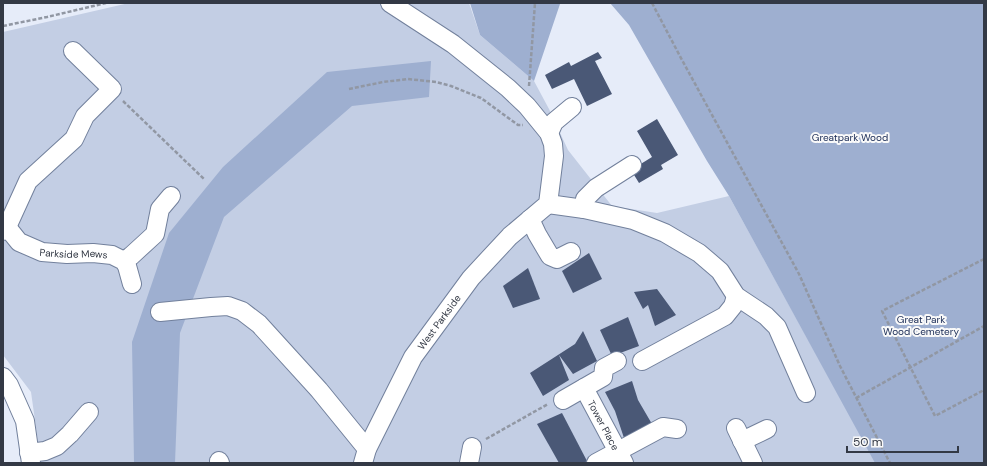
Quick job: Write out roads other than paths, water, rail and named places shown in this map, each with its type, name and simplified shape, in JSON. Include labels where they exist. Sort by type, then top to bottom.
[{"type":"street","points":[[390,3],[453,44],[508,88],[532,112],[549,133],[554,144],[554,156],[548,204],[584,209],[634,220],[665,233],[699,253],[720,271],[736,296],[766,316],[777,328],[806,393]]},
{"type":"street","name":"Parkside Mews","points":[[73,51],[112,89],[85,116],[74,139],[28,181],[5,229],[19,242],[42,252],[67,254],[92,252],[112,256],[124,261]]},
{"type":"street","points":[[549,133],[554,122],[572,107]]},
{"type":"street","points":[[584,209],[585,199],[596,188],[632,165]]},
{"type":"street","points":[[132,284],[124,261],[155,234],[160,209],[172,196]]},
{"type":"street","name":"West Parkside","points":[[365,456],[413,357],[471,278],[510,236],[548,204]]},
{"type":"street","points":[[530,219],[550,256],[557,259],[571,252]]},
{"type":"street","points":[[642,361],[725,316],[733,306],[736,296]]},
{"type":"street","points":[[160,312],[211,306],[228,306],[242,311],[260,324],[319,390],[365,456]]},
{"type":"street","points":[[563,400],[603,377],[604,368],[617,361]]},
{"type":"street","points":[[3,377],[9,385],[25,421],[30,458],[57,446],[70,434],[89,412]]},
{"type":"street","name":"Tower Place","points":[[584,388],[620,457]]},
{"type":"street","points":[[596,463],[620,457],[663,427],[677,430]]},
{"type":"street","points":[[753,463],[739,435],[767,429]]},
{"type":"park label","name":"Greatpark Wood","points":[[850,137]]},
{"type":"park label","name":"Great Park Wood Cemetery","points":[[921,324]]}]
